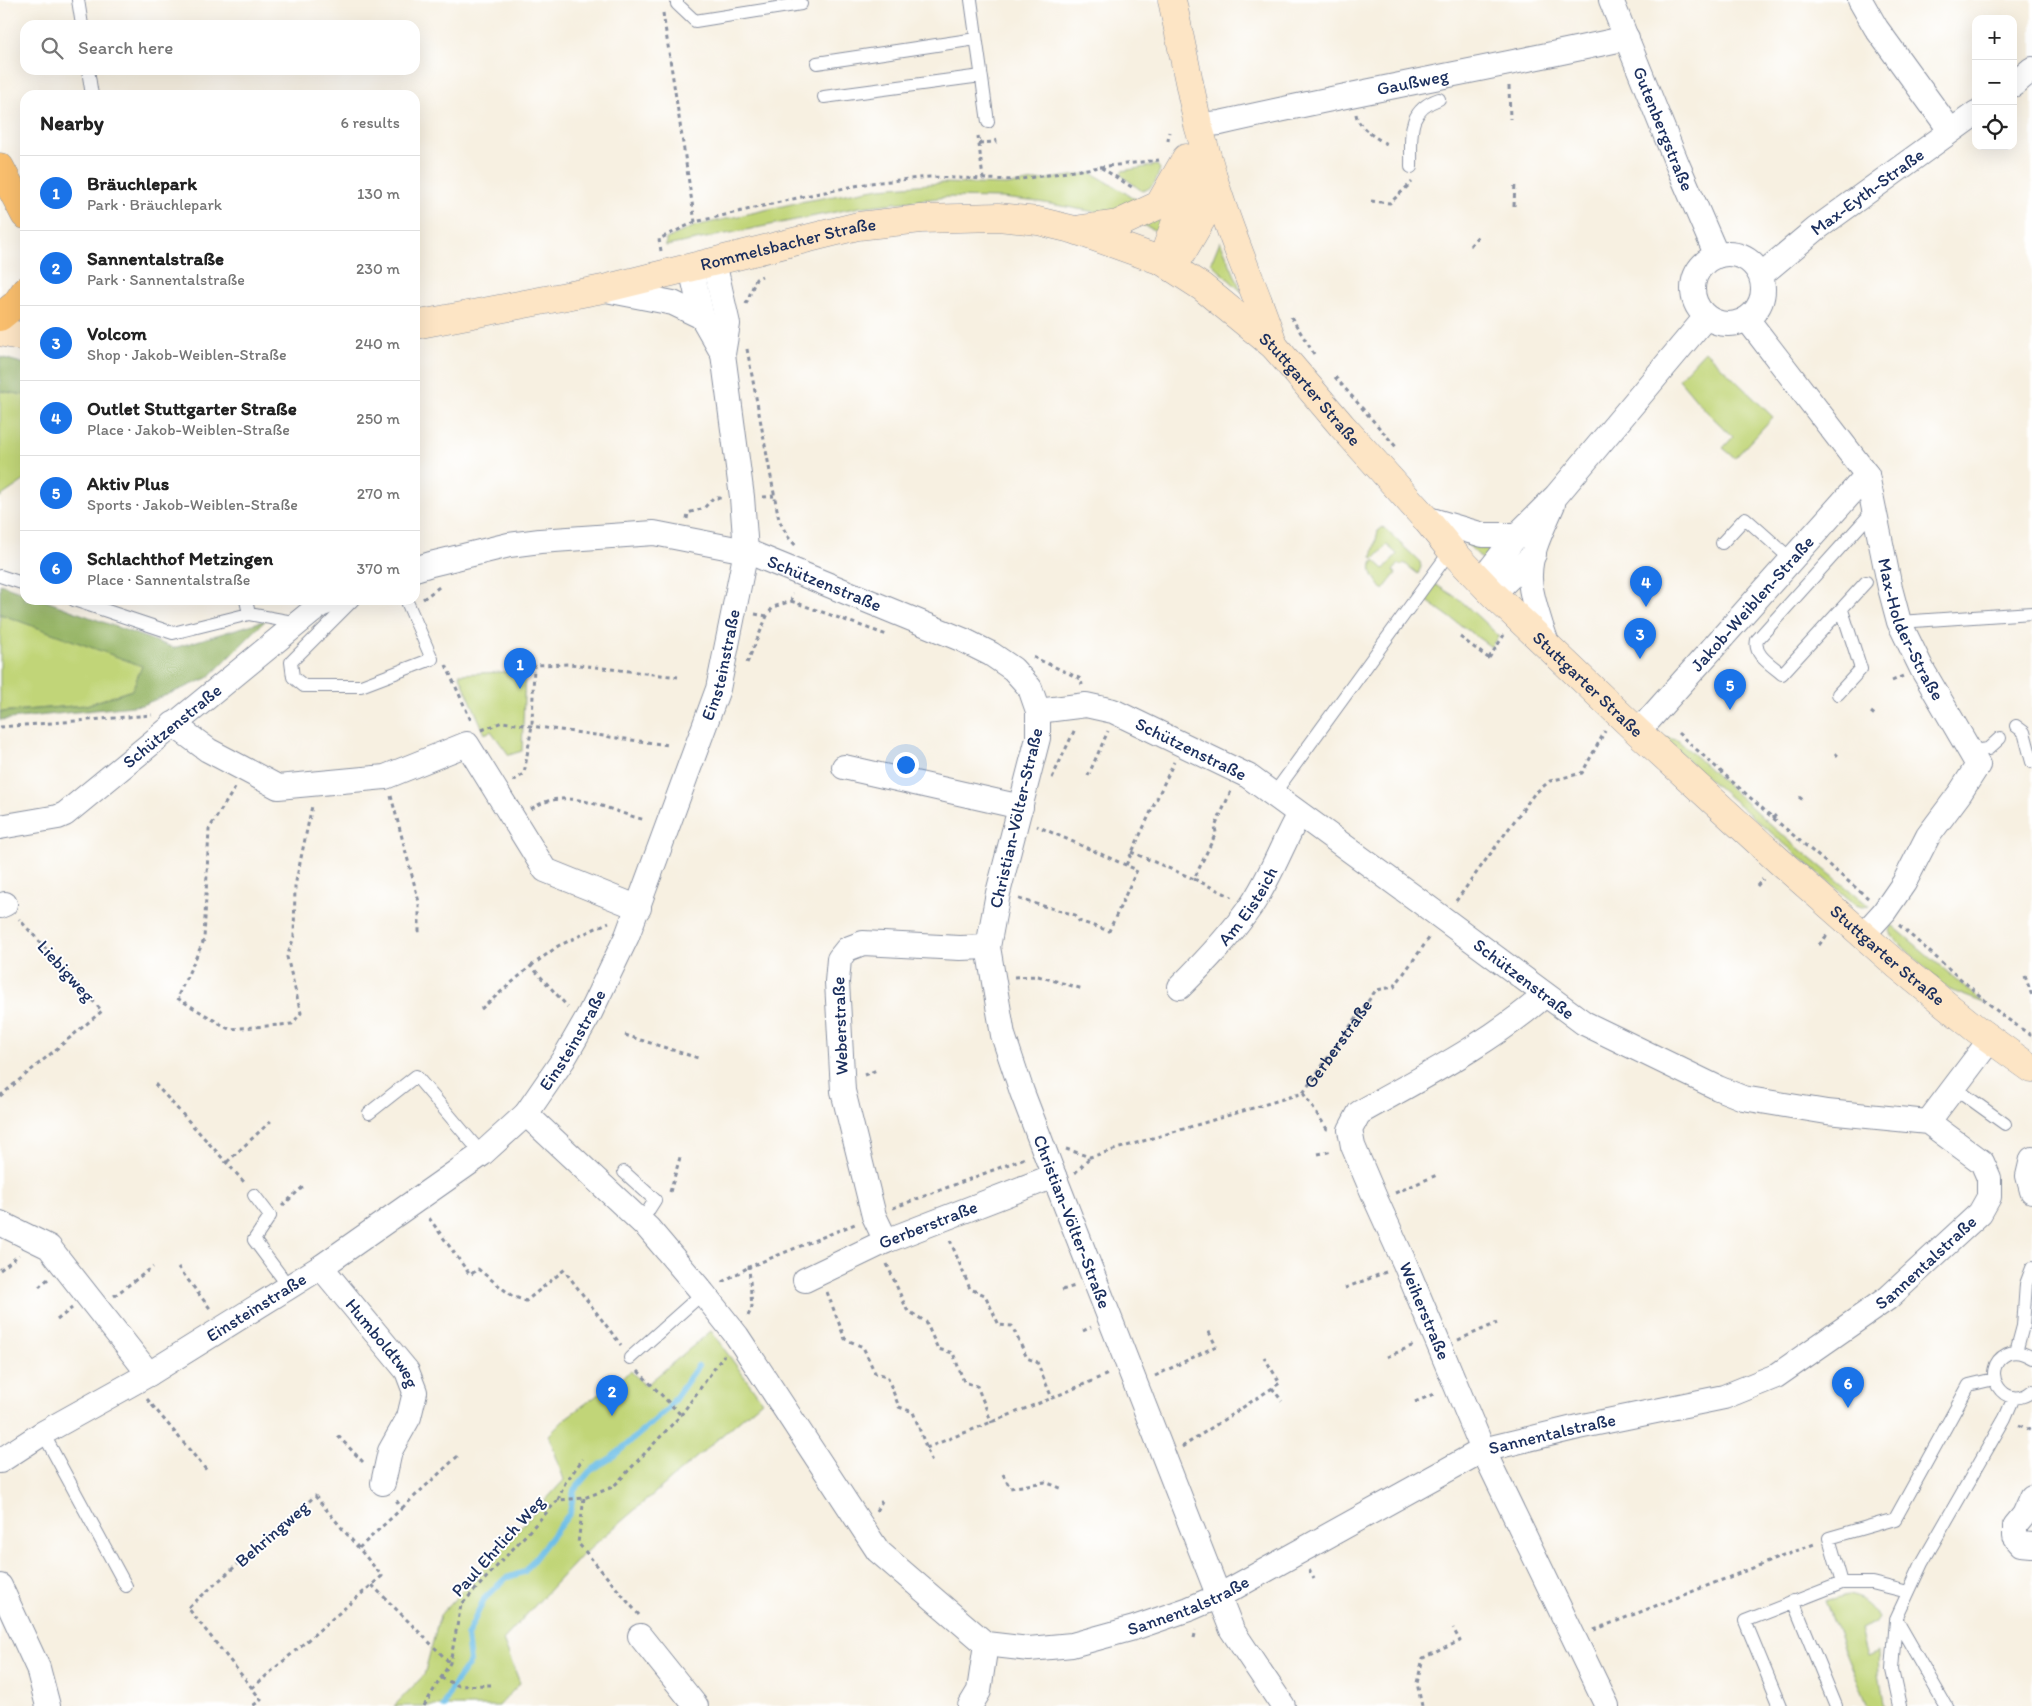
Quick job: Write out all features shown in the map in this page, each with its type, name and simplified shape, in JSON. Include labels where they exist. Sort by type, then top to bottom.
[{"type":"highway","points":[[0,167],[20,205]]},
{"type":"highway","points":[[0,317],[20,298]]},
{"type":"main road","points":[[1172,0],[1198,126],[1225,216],[1260,304],[1274,346]]},
{"type":"main road","points":[[1075,230],[1118,224],[1159,205],[1173,155],[1198,126]]},
{"type":"main road","points":[[1168,264],[1181,207],[1173,155]]},
{"type":"main road","points":[[1168,264],[1206,210],[1212,173]]},
{"type":"main road","name":"Rommelsbacher Straße","points":[[420,324],[603,289],[858,226],[920,219],[998,217],[1038,221],[1075,230],[1168,264]]},
{"type":"main road","name":"Stuttgarter Straße","points":[[1168,264],[1202,287],[1274,346],[1451,550],[1487,588],[1547,643],[1614,710],[1647,723],[1771,854],[1863,935],[1990,1040],[2032,1069]]},
{"type":"main road","points":[[0,332],[20,336]]},
{"type":"street","name":"Gutenbergstraße","points":[[1611,0],[1678,166],[1717,256]]},
{"type":"street","points":[[1860,0],[1876,28],[1950,130]]},
{"type":"street","name":"Gaußweg","points":[[1198,126],[1627,38]]},
{"type":"street","points":[[2017,82],[2032,69]]},
{"type":"street","name":"Max-Eyth-Straße","points":[[1761,275],[1816,229],[1972,116]]},
{"type":"street","points":[[1731,254],[1744,257],[1752,263],[1761,275],[1764,292],[1759,307],[1747,320],[1735,324],[1723,324],[1706,316],[1698,308],[1694,297],[1693,285],[1698,271],[1706,262],[1717,256],[1731,254]]},
{"type":"street","name":"Einsteinstraße","points":[[690,268],[705,323],[724,354]]},
{"type":"street","name":"Einsteinstraße","points":[[0,1461],[42,1433],[142,1378],[321,1267],[482,1154],[526,1114],[563,1060],[590,1013],[628,936],[718,689],[746,551],[741,488],[724,354],[728,324],[690,268]]},
{"type":"street","points":[[603,289],[673,303],[705,323]]},
{"type":"street","points":[[1487,588],[1517,535],[1556,496],[1706,316]]},
{"type":"street","name":"Max-Holder-Straße","points":[[1747,320],[1867,475],[1890,588],[1899,622],[1922,669],[1978,765],[1928,836],[1904,883],[1884,912],[1863,935]]},
{"type":"street","name":"Jakob-Weiblen-Straße","points":[[1647,723],[1867,475]]},
{"type":"street","points":[[1547,643],[1539,620],[1530,576],[1534,554],[1556,496]]},
{"type":"street","points":[[1425,518],[1483,536],[1517,535]]},
{"type":"street","name":"Schützenstraße","points":[[420,567],[509,545],[654,533],[746,551],[963,640],[991,654],[1013,669],[1030,688],[1038,711],[1086,705],[1117,712],[1241,773],[1274,795],[1584,1023],[1648,1055],[1743,1098],[1827,1112],[1928,1122]]},
{"type":"street","points":[[1487,588],[1534,554]]},
{"type":"street","name":"Schützenstraße","points":[[0,828],[65,814],[320,605]]},
{"type":"street","name":"Christian-Völter-Straße","points":[[1038,711],[1038,738],[998,892],[988,947],[1003,1034],[1022,1092],[1054,1176],[1232,1630],[1283,1706]]},
{"type":"street","points":[[173,724],[208,750],[278,787],[385,777],[467,744],[546,870],[639,908]]},
{"type":"street","points":[[844,767],[1020,813]]},
{"type":"street","name":"Am Eisteich","points":[[1180,987],[1222,945],[1251,905],[1299,814]]},
{"type":"street","name":"Weberstraße","points":[[882,1243],[843,1091],[837,982],[839,959],[847,949],[862,943],[960,948],[988,947]]},
{"type":"street","points":[[1350,1130],[1359,1113],[1466,1054],[1522,1015],[1545,995]]},
{"type":"street","points":[[1928,1122],[1990,1040]]},
{"type":"street","points":[[526,1114],[641,1222],[703,1292],[737,1336],[878,1551],[986,1644],[979,1691],[970,1706]]},
{"type":"street","name":"Sannentalstraße","points":[[986,1644],[1029,1649],[1072,1645],[1153,1622],[1219,1596],[1483,1450],[1578,1427],[1724,1396],[1776,1376],[1888,1298],[1980,1213],[1989,1196],[1989,1178],[1982,1162],[1928,1122]]},
{"type":"street","name":"Weiherstraße","points":[[1350,1130],[1353,1146],[1483,1450],[1607,1706]]},
{"type":"street","points":[[2032,1159],[2028,1176],[2032,1191]]},
{"type":"street","name":"Gerberstraße","points":[[812,1276],[882,1243],[1054,1176]]},
{"type":"street","points":[[0,1224],[49,1247],[98,1308],[142,1378]]},
{"type":"street","name":"Humboldtweg","points":[[321,1267],[407,1371],[415,1392],[409,1417],[390,1451],[384,1483]]},
{"type":"street","points":[[2032,1497],[2024,1515],[2015,1526],[2015,1537],[2021,1544],[2032,1545]]},
{"type":"street","points":[[0,1586],[38,1668],[48,1706]]},
{"type":"street","points":[[640,1636],[696,1706]]},
{"type":"lane","points":[[78,0],[81,20]]},
{"type":"lane","points":[[677,0],[677,4],[695,21],[801,4]]},
{"type":"lane","points":[[971,0],[988,122]]},
{"type":"lane","points":[[817,63],[976,39]]},
{"type":"lane","points":[[89,75],[91,90]]},
{"type":"lane","points":[[824,97],[981,76]]},
{"type":"lane","points":[[1415,171],[1412,129],[1418,111],[1428,103],[1439,99]]},
{"type":"lane","points":[[1866,582],[1782,674],[1758,653],[1757,640],[1874,510]]},
{"type":"lane","points":[[1722,543],[1745,518],[1792,560]]},
{"type":"lane","points":[[1274,795],[1451,550]]},
{"type":"lane","points":[[0,576],[20,582]]},
{"type":"lane","points":[[89,605],[173,633],[249,614],[298,623]]},
{"type":"lane","points":[[247,605],[249,614]]},
{"type":"lane","points":[[348,605],[291,662],[293,677],[304,686],[361,686],[432,659],[408,605]]},
{"type":"lane","points":[[1838,694],[1861,669],[1842,610]]},
{"type":"lane","points":[[1899,622],[2032,613]]},
{"type":"lane","points":[[2024,729],[2032,762]]},
{"type":"lane","points":[[1971,751],[1988,749],[2000,738]]},
{"type":"lane","points":[[369,1113],[416,1076],[482,1154]]},
{"type":"lane","points":[[1955,1088],[2005,1124]]},
{"type":"lane","points":[[624,1172],[655,1200],[641,1222]]},
{"type":"lane","points":[[254,1195],[270,1216],[254,1240],[289,1287]]},
{"type":"lane","points":[[2016,1352],[2023,1326],[2026,1284],[2032,1268]]},
{"type":"lane","points":[[630,1358],[703,1292]]},
{"type":"lane","points":[[2032,1356],[2016,1352],[2010,1353],[1997,1362],[1994,1370],[1994,1379],[1998,1388],[2007,1395],[2022,1397],[2032,1391]]},
{"type":"lane","points":[[1842,1583],[1829,1538],[1894,1519],[1969,1385],[1994,1379]]},
{"type":"lane","points":[[1900,1706],[1892,1670],[1896,1619],[1922,1563],[2014,1397]]},
{"type":"lane","points":[[42,1433],[126,1586]]},
{"type":"lane","points":[[1780,1706],[1745,1621],[1842,1583],[1872,1583],[1908,1592]]},
{"type":"lane","points":[[1793,1602],[1836,1706]]},
{"type":"lane","points":[[1896,1619],[1946,1706]]},
{"type":"path","points":[[663,10],[694,222]]},
{"type":"path","points":[[1509,86],[1510,119]]},
{"type":"path","points":[[1355,109],[1357,120],[1377,140],[1389,145]]},
{"type":"path","points":[[983,179],[978,129],[988,128],[988,122]]},
{"type":"path","points":[[690,268],[659,239],[694,222],[870,183],[929,177],[1015,180],[1173,155],[1169,132]]},
{"type":"path","points":[[1100,167],[1159,205]]},
{"type":"path","points":[[1371,201],[1390,203],[1415,171]]},
{"type":"path","points":[[1514,206],[1515,182]]},
{"type":"path","points":[[1470,246],[1479,235]]},
{"type":"path","points":[[1287,312],[1321,361]]},
{"type":"path","points":[[746,667],[767,616],[773,607],[791,601],[799,550],[788,537],[779,520],[747,347]]},
{"type":"path","points":[[1333,376],[1403,455]]},
{"type":"path","points":[[424,599],[449,579]]},
{"type":"path","points":[[1460,637],[1491,660]]},
{"type":"path","points":[[432,659],[441,654],[472,724]]},
{"type":"path","points":[[1028,654],[1081,679],[1086,705],[1050,783]]},
{"type":"path","points":[[496,791],[524,774],[532,725],[534,665],[570,664],[678,677]]},
{"type":"path","name":"Gerberstraße","points":[[1045,1149],[1059,1147],[1090,1157],[1303,1093],[1376,990],[1394,987],[1534,794],[1550,781],[1582,772],[1598,745],[1614,710]]},
{"type":"path","points":[[1088,776],[1117,712]]},
{"type":"path","points":[[1871,712],[1876,716]]},
{"type":"path","points":[[0,727],[150,714],[173,724]]},
{"type":"path","points":[[476,733],[502,722],[668,745]]},
{"type":"path","points":[[1647,723],[1773,818],[2003,1016],[2032,1036]]},
{"type":"path","points":[[1126,865],[1182,744]]},
{"type":"path","points":[[1835,753],[1840,758]]},
{"type":"path","points":[[1194,879],[1216,833],[1215,827],[1241,773]]},
{"type":"path","points":[[385,777],[419,902],[419,935]]},
{"type":"path","points":[[229,798],[209,829],[204,940],[177,998],[228,1029],[292,1024],[301,1013],[287,957],[294,938],[295,886],[317,783]]},
{"type":"path","points":[[1799,797],[1803,800]]},
{"type":"path","points":[[514,821],[542,802],[582,799],[646,820]]},
{"type":"path","points":[[998,892],[1074,915],[1079,921],[1109,931],[1137,870],[1020,813]]},
{"type":"path","points":[[1773,818],[1777,814]]},
{"type":"path","points":[[1131,852],[1251,905]]},
{"type":"path","name":"Liebigweg","points":[[0,1096],[102,1011],[2,905]]},
{"type":"path","points":[[481,1009],[531,966],[558,946],[639,908]]},
{"type":"path","points":[[531,966],[569,1008]]},
{"type":"path","points":[[994,978],[1038,976],[1083,989]]},
{"type":"path","points":[[2025,976],[2032,996]]},
{"type":"path","points":[[625,1034],[701,1059]]},
{"type":"path","points":[[155,1084],[228,1162],[254,1195]]},
{"type":"path","points":[[1303,1093],[1327,1129],[1350,1130]]},
{"type":"path","points":[[228,1162],[273,1119]]},
{"type":"path","points":[[1376,1200],[1437,1175]]},
{"type":"path","points":[[270,1216],[305,1186]]},
{"type":"path","points":[[416,1200],[470,1275],[478,1269],[512,1296],[526,1301],[564,1270],[615,1335]]},
{"type":"path","points":[[942,1220],[970,1289],[985,1295],[999,1325],[1012,1326],[1027,1358],[1037,1362],[1052,1398]]},
{"type":"path","points":[[882,1243],[907,1310],[926,1322],[938,1349],[953,1354],[964,1382],[977,1386],[992,1423]]},
{"type":"path","points":[[1345,1288],[1405,1264]]},
{"type":"path","points":[[178,1266],[224,1327]]},
{"type":"path","points":[[98,1308],[153,1267]]},
{"type":"path","points":[[703,1292],[750,1267]]},
{"type":"path","points":[[812,1276],[845,1339],[863,1347],[875,1373],[887,1376],[899,1407],[913,1412],[932,1464]]},
{"type":"path","points":[[1387,1357],[1497,1323]]},
{"type":"path","points":[[926,1448],[1052,1398],[1132,1375],[1216,1346],[1208,1330]]},
{"type":"path","name":"Paul Ehrlich Weg","points":[[424,1706],[450,1663],[461,1606],[558,1500],[584,1498],[613,1487],[681,1415],[737,1336]]},
{"type":"path","points":[[1165,1459],[1280,1383],[1264,1357]]},
{"type":"path","points":[[142,1378],[208,1472]]},
{"type":"path","points":[[1272,1388],[1282,1401]]},
{"type":"path","points":[[665,1401],[681,1415]]},
{"type":"path","points":[[338,1436],[384,1483],[402,1508]]},
{"type":"path","points":[[359,1548],[459,1455]]},
{"type":"path","points":[[558,1500],[565,1483],[584,1460]]},
{"type":"path","points":[[1003,1474],[1010,1488],[1045,1482],[1064,1489]]},
{"type":"path","name":"Behringweg","points":[[252,1688],[188,1608],[315,1496],[382,1576],[372,1585]]},
{"type":"path","points":[[584,1498],[578,1543],[643,1620],[640,1636]]},
{"type":"path","points":[[1573,1638],[1829,1538]]},
{"type":"path","points":[[252,1706],[261,1700],[252,1688],[372,1585],[450,1663]]},
{"type":"path","points":[[1422,1706],[1417,1683],[1423,1658],[1460,1641],[1453,1628]]},
{"type":"path","points":[[441,1678],[460,1686],[491,1685]]},
{"type":"green space","points":[[1157,165],[1160,169],[1156,180],[1152,186],[1142,191],[1121,175],[1122,171]]},
{"type":"green space","points":[[1092,173],[1144,204],[1111,213],[1002,198],[947,197],[860,207],[666,246],[666,239],[695,226],[800,202],[880,188],[942,183],[1006,185]]},
{"type":"green space","points":[[1153,218],[1168,218],[1159,232],[1143,225]]},
{"type":"green space","points":[[1220,241],[1242,292],[1211,263]]},
{"type":"green space","points":[[1705,351],[1773,417],[1735,458],[1723,448],[1733,437],[1705,410],[1679,379]]},
{"type":"green space","points":[[0,357],[20,363],[20,394],[0,391]]},
{"type":"green space","points":[[0,391],[20,394],[20,483],[0,497]]},
{"type":"green space","points":[[1383,527],[1420,562],[1421,567],[1418,574],[1404,563],[1401,566],[1399,564],[1393,571],[1396,573],[1383,590],[1373,575],[1372,564],[1374,560],[1384,569],[1397,554],[1387,545],[1375,558],[1372,557],[1378,531]]},
{"type":"green space","points":[[1465,542],[1500,545],[1486,563]]},
{"type":"green space","points":[[1433,583],[1459,599],[1499,636],[1491,647],[1423,598]]},
{"type":"green space","points":[[0,584],[20,591],[20,605],[57,605],[174,648],[266,620],[208,678],[142,705],[0,720],[0,712],[86,705],[132,690],[142,666],[0,614]]},
{"type":"green space","points":[[0,614],[143,665],[132,690],[86,705],[0,712]]},
{"type":"green space","points":[[525,671],[522,751],[509,755],[491,731],[485,734],[459,674]]},
{"type":"green space","points":[[1662,737],[1677,740],[1681,743],[1774,828],[1869,906],[1862,907],[1856,905]]},
{"type":"green space","points":[[1892,925],[1984,1003],[1950,990],[1937,980],[1893,937],[1890,931]]},
{"type":"green space","points":[[711,1331],[762,1401],[580,1557],[503,1640],[520,1683],[499,1706],[394,1706],[424,1675],[440,1615],[564,1480],[549,1435],[567,1417],[631,1371],[645,1386]]},
{"type":"green space","points":[[1847,1595],[1866,1602],[1878,1618],[1874,1624],[1859,1630],[1866,1656],[1878,1651],[1879,1674],[1885,1706],[1868,1706],[1825,1601]]},
{"type":"waterway","points":[[444,1706],[452,1687],[470,1662],[467,1636],[484,1599],[506,1578],[524,1572],[570,1513],[574,1490],[590,1471],[611,1458],[667,1410],[698,1366]]},
{"type":"place","name":"Outlet Stuttgarter Straße","points":[[1646,607]]},
{"type":"place","name":"Volcom","points":[[1640,659]]},
{"type":"place","name":"Bräuchlepark","points":[[520,689]]},
{"type":"place","name":"Aktiv Plus","points":[[1730,710]]},
{"type":"place","name":"Schlachthof Metzingen","points":[[1848,1408]]},
{"type":"place","name":"Sannentalstraße","points":[[612,1416]]}]
